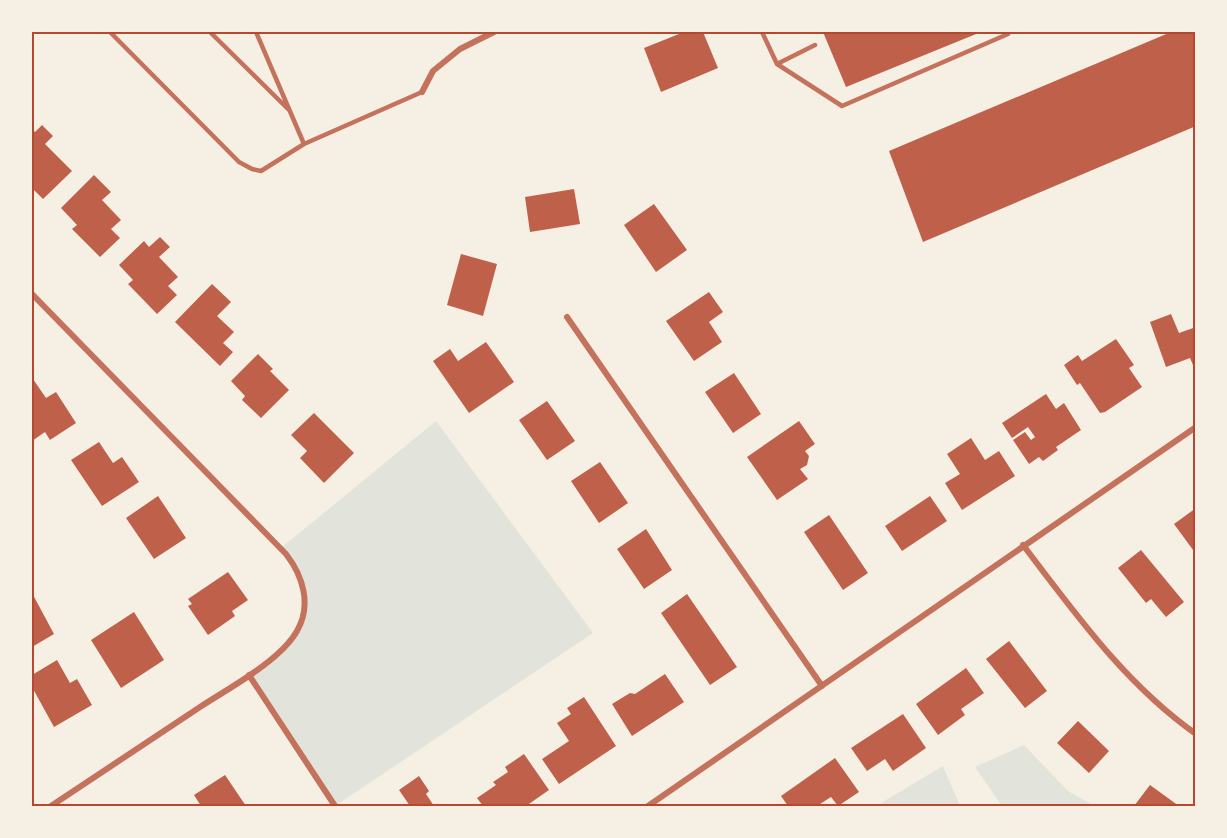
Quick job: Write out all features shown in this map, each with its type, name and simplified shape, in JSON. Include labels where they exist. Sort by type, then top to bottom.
[{"type":"street","points":[[422,92],[433,71],[460,49],[494,32]]},
{"type":"street","points":[[32,294],[286,554],[297,568],[304,588],[304,610],[298,629],[286,646],[249,675],[51,807]]},
{"type":"street","points":[[567,317],[822,686]]},
{"type":"street","points":[[648,807],[1186,431],[1196,427]]},
{"type":"street","points":[[1023,545],[1100,645],[1140,688],[1196,734]]},
{"type":"street","points":[[249,675],[335,807]]},
{"type":"lane","points":[[110,32],[239,162],[261,171],[304,144],[422,92]]},
{"type":"lane","points":[[210,32],[291,112]]},
{"type":"lane","points":[[256,32],[304,144]]},
{"type":"lane","points":[[762,32],[777,64],[842,106],[1009,32]]},
{"type":"lane","points":[[777,64],[815,45]]},
{"type":"shaded area","points":[[436,421],[593,633],[335,806],[249,675],[286,646],[304,610],[304,588],[281,548]]},
{"type":"shaded area","points":[[1024,745],[1068,791],[1095,806],[1002,806],[975,767]]},
{"type":"shaded area","points":[[943,766],[960,806],[878,806],[886,800]]},
{"type":"building","points":[[684,32],[703,32],[718,68],[661,92],[644,48]]},
{"type":"building","points":[[823,32],[981,32],[846,87]]},
{"type":"building","points":[[1171,32],[1196,32],[1196,126],[923,242],[889,151]]},
{"type":"building","points":[[42,125],[53,136],[45,144],[72,171],[43,199],[32,188],[32,129],[35,132]]},
{"type":"building","points":[[94,175],[111,192],[102,200],[121,220],[111,229],[120,238],[100,257],[72,229],[77,225],[61,208]]},
{"type":"building","points":[[574,189],[580,224],[530,232],[525,197]]},
{"type":"building","points":[[654,204],[687,250],[656,272],[624,225]]},
{"type":"building","points":[[160,237],[170,247],[159,257],[178,277],[168,286],[177,295],[157,314],[128,284],[133,280],[119,265],[144,241],[149,247]]},
{"type":"building","points":[[461,254],[497,264],[483,316],[447,305]]},
{"type":"building","points":[[212,284],[231,302],[217,316],[234,332],[223,343],[233,352],[220,366],[175,322]]},
{"type":"building","points":[[709,292],[723,312],[709,322],[722,342],[694,361],[666,321]]},
{"type":"building","points":[[1171,314],[1179,333],[1196,327],[1196,364],[1193,365],[1190,358],[1166,367],[1150,322]]},
{"type":"building","points":[[1116,339],[1134,365],[1129,368],[1142,387],[1100,413],[1080,383],[1077,385],[1064,365],[1078,355],[1082,361]]},
{"type":"building","points":[[486,342],[514,382],[469,413],[433,361],[450,349],[458,361]]},
{"type":"building","points":[[258,354],[273,369],[270,371],[289,390],[261,418],[242,400],[245,396],[231,381]]},
{"type":"building","points":[[734,373],[761,414],[733,433],[705,392]]},
{"type":"building","points":[[32,379],[46,398],[56,392],[76,423],[50,440],[45,432],[32,441]]},
{"type":"building","points":[[1046,394],[1056,409],[1064,403],[1081,430],[1056,447],[1058,450],[1043,461],[1039,457],[1029,464],[1013,440],[1025,432],[1031,440],[1035,437],[1028,427],[1012,438],[1002,423]]},
{"type":"building","points":[[547,401],[575,441],[547,460],[519,420]]},
{"type":"building","points":[[314,413],[354,453],[324,483],[300,458],[307,451],[291,435]]},
{"type":"building","points":[[799,421],[815,444],[805,451],[809,456],[807,465],[800,469],[808,479],[777,500],[747,457]]},
{"type":"building","points":[[971,438],[985,460],[999,451],[1015,476],[962,510],[945,483],[960,474],[947,454]]},
{"type":"building","points":[[99,442],[113,463],[122,457],[139,482],[102,506],[71,460]]},
{"type":"building","points":[[600,462],[628,503],[599,523],[571,481]]},
{"type":"building","points":[[158,496],[186,538],[154,559],[126,518]]},
{"type":"building","points":[[930,496],[947,521],[902,551],[885,526]]},
{"type":"building","points":[[1196,508],[1196,554],[1174,524]]},
{"type":"building","points":[[829,515],[868,573],[843,590],[804,532]]},
{"type":"building","points":[[646,529],[672,570],[644,589],[617,549]]},
{"type":"building","points":[[1141,550],[1184,602],[1166,617],[1151,599],[1146,603],[1118,568]]},
{"type":"building","points":[[228,572],[248,600],[232,611],[235,616],[208,635],[188,606],[192,604],[188,599]]},
{"type":"building","points":[[32,593],[54,634],[32,647]]},
{"type":"building","points":[[687,594],[737,667],[710,685],[661,613]]},
{"type":"building","points":[[134,612],[164,660],[121,688],[91,640]]},
{"type":"building","points":[[1009,641],[1047,691],[1025,708],[986,659]]},
{"type":"building","points":[[57,660],[70,683],[77,679],[92,705],[54,727],[32,687],[32,675]]},
{"type":"building","points":[[966,668],[984,693],[961,709],[965,715],[938,735],[916,704]]},
{"type":"building","points":[[665,674],[684,702],[632,736],[612,704],[630,693],[635,694]]},
{"type":"building","points":[[584,697],[616,746],[559,784],[542,759],[569,741],[557,723],[571,714],[567,708]]},
{"type":"building","points":[[903,714],[926,748],[893,771],[885,759],[867,771],[851,748]]},
{"type":"building","points":[[1078,721],[1109,751],[1089,773],[1057,743]]},
{"type":"building","points":[[524,754],[549,790],[526,806],[483,806],[477,798],[496,785],[493,782],[508,772],[505,767]]},
{"type":"building","points":[[835,758],[859,792],[838,806],[831,797],[817,806],[788,806],[781,796]]},
{"type":"building","points":[[225,775],[246,806],[201,806],[194,795]]},
{"type":"building","points":[[419,776],[429,791],[426,794],[434,806],[410,806],[399,790]]},
{"type":"building","points":[[1150,785],[1179,806],[1134,806]]}]
